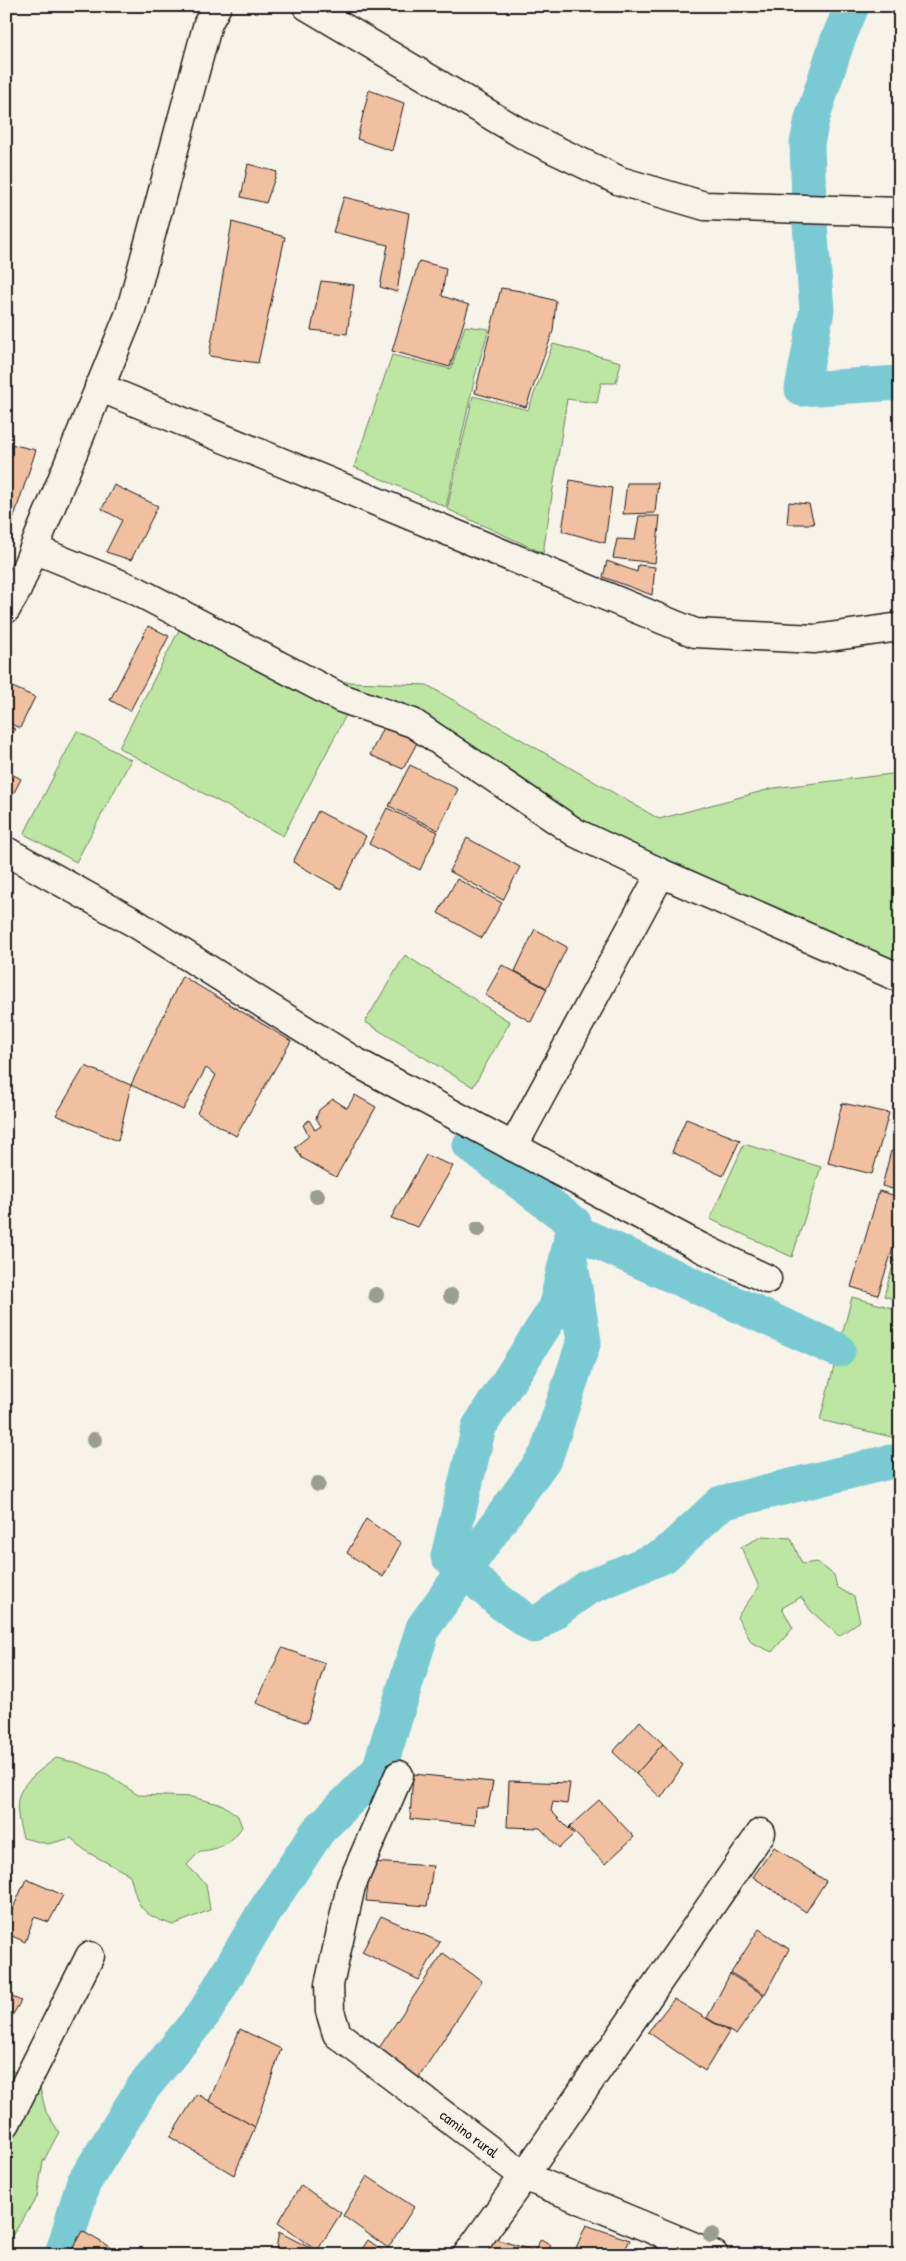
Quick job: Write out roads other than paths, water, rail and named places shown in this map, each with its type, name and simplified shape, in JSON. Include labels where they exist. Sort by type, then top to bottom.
[{"type":"street","points":[[10,599],[34,548],[130,313],[208,23],[217,6]]},
{"type":"street","points":[[308,6],[524,135],[620,181],[705,206],[900,212]]},
{"type":"street","points":[[100,387],[695,633],[815,639],[900,627]]},
{"type":"street","points":[[34,548],[136,590],[341,698],[413,723],[576,833],[661,873],[900,978]]},
{"type":"street","points":[[6,851],[135,923],[354,1062],[700,1247],[767,1279]]},
{"type":"street","points":[[514,1148],[661,873]]},
{"type":"street","name":"camino rural","points":[[399,1775],[351,1886],[329,1985],[330,2011],[337,2034],[524,2176],[714,2255]]},
{"type":"street","points":[[467,2254],[524,2176],[761,1833]]},
{"type":"street","points":[[6,2123],[90,1956]]},
{"type":"waterway","points":[[809,202],[807,144],[812,119],[837,42],[852,6]]},
{"type":"waterway","points":[[809,213],[817,310],[802,389],[900,383]]},
{"type":"waterway","points":[[62,2255],[83,2184],[142,2089],[205,2012],[262,1915],[318,1831],[379,1770],[423,1628],[546,1456],[584,1341],[569,1253],[574,1223],[470,1145]]},
{"type":"waterway","points":[[838,1350],[573,1231],[555,1309],[479,1427],[448,1556],[500,1602],[534,1626],[587,1588],[664,1556],[721,1503],[889,1462]]}]
